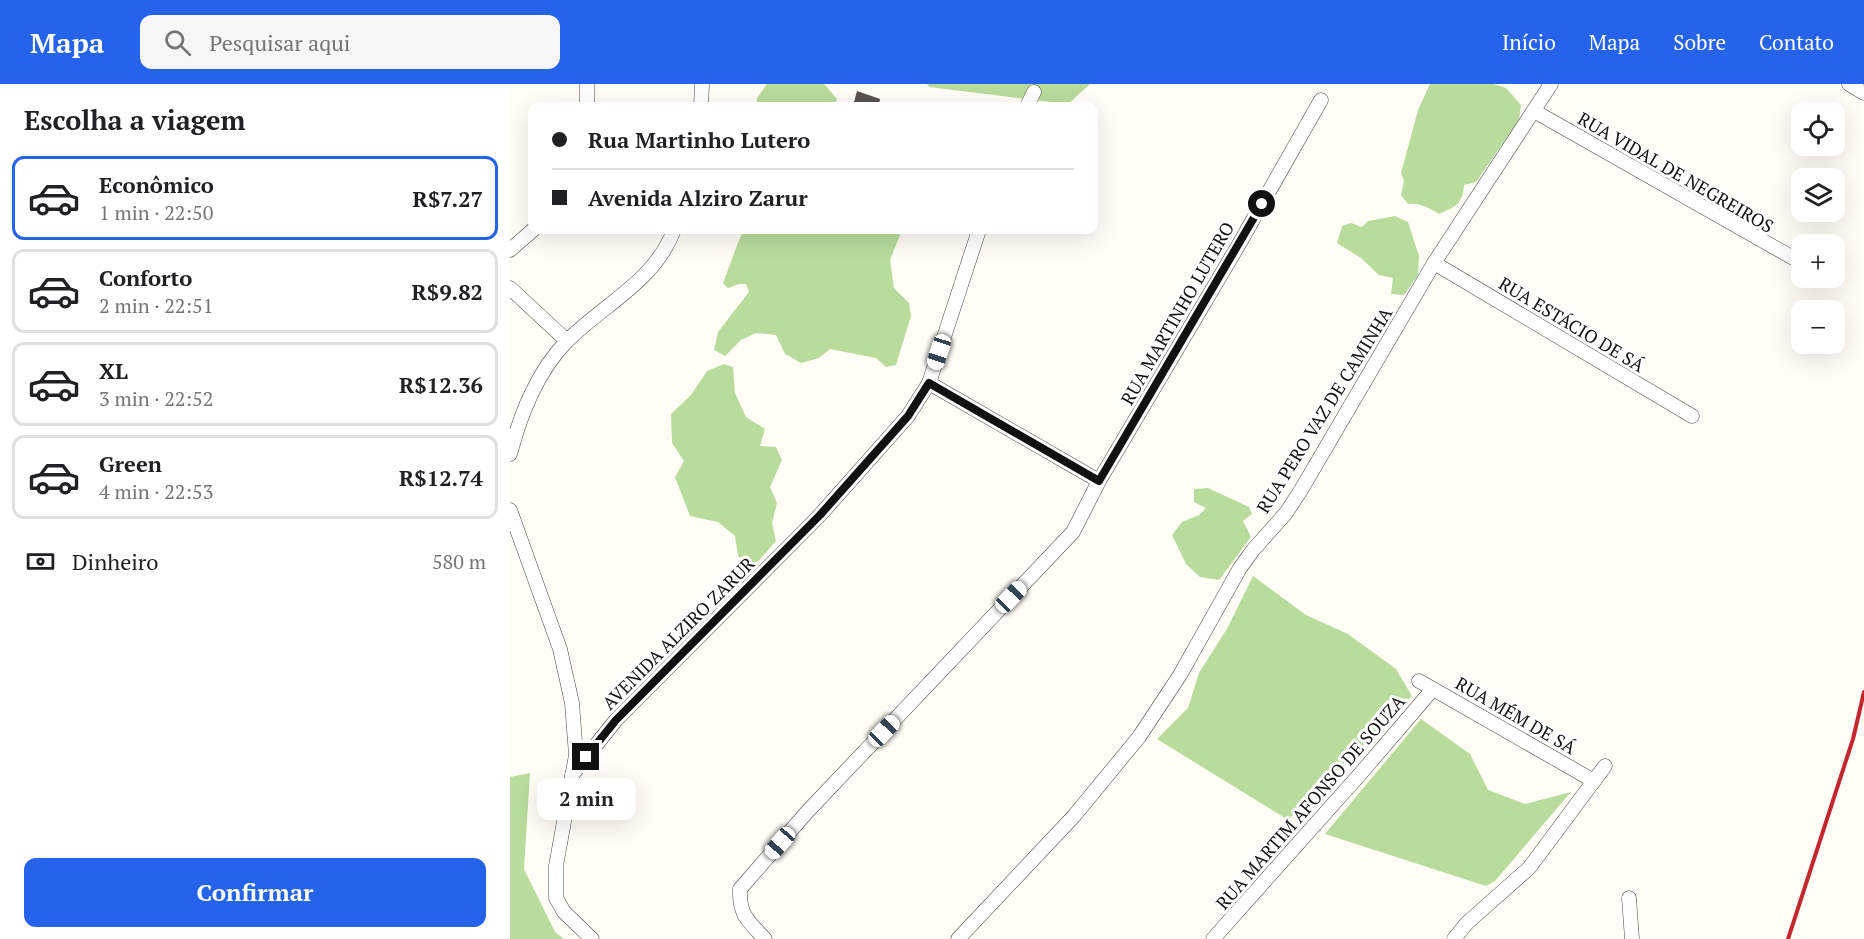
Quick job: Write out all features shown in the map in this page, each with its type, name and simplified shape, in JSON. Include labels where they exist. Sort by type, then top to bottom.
[{"type":"street","points":[[587,84],[587,102]]},
{"type":"street","points":[[701,102],[702,84]]},
{"type":"street","name":"RUA PERO VAZ DE CAMINHA","points":[[958,939],[1074,816],[1139,737],[1180,675],[1240,568],[1286,513],[1301,490],[1434,263],[1551,84]]},
{"type":"street","points":[[1849,84],[1864,93]]},
{"type":"street","points":[[1029,102],[1034,92]]},
{"type":"street","name":"RUA MARTINHO LUTERO","points":[[765,939],[742,914],[740,889],[807,812],[1073,532],[1099,481],[1321,100]]},
{"type":"street","name":"RUA VIDAL DE NEGREIROS","points":[[1534,111],[1791,257]]},
{"type":"street","points":[[510,250],[528,234]]},
{"type":"street","points":[[510,454],[518,425],[541,375],[567,341],[633,286],[658,260],[672,234]]},
{"type":"street","name":"AVENIDA ALZIRO ZARUR","points":[[592,939],[564,912],[556,898],[556,866],[572,775],[616,720],[820,515],[902,422],[929,383],[979,234]]},
{"type":"street","name":"RUA ESTÁCIO DE SÁ","points":[[1434,263],[1692,416]]},
{"type":"street","points":[[510,288],[567,341]]},
{"type":"street","points":[[929,383],[1099,481]]},
{"type":"street","points":[[510,510],[560,649],[572,703],[576,755],[572,775]]},
{"type":"street","name":"RUA MÉM DE SÁ","points":[[1419,681],[1594,781]]},
{"type":"street","name":"RUA MARTIM AFONSO DE SOUZA","points":[[1213,939],[1362,773],[1433,689]]},
{"type":"street","points":[[1454,939],[1467,923],[1529,868],[1605,766]]},
{"type":"street","points":[[1629,898],[1632,939]]},
{"type":"green space","points":[[767,84],[824,84],[837,99],[836,102],[757,102],[757,98]]},
{"type":"green space","points":[[927,84],[1090,84],[1070,102],[1052,102],[929,87]]},
{"type":"green space","points":[[1430,84],[1494,84],[1506,88],[1521,105],[1519,120],[1476,182],[1464,185],[1460,201],[1439,214],[1420,205],[1408,204],[1401,195],[1404,181],[1401,173],[1418,110]]},
{"type":"green space","points":[[1395,216],[1408,222],[1419,256],[1418,275],[1404,295],[1391,294],[1393,278],[1379,275],[1361,258],[1337,243],[1342,226],[1351,223],[1362,227],[1368,221]]},
{"type":"green space","points":[[742,234],[900,234],[890,260],[894,288],[909,303],[911,316],[896,365],[886,367],[876,358],[830,349],[819,358],[801,363],[785,354],[776,335],[756,333],[741,340],[725,356],[714,350],[718,332],[749,292],[746,284],[728,288],[723,283]]},
{"type":"green space","points":[[724,364],[733,367],[735,393],[746,417],[765,429],[760,446],[776,447],[782,460],[770,487],[777,503],[772,523],[776,541],[754,566],[738,556],[735,536],[718,522],[690,516],[675,477],[684,461],[672,443],[671,414],[691,395],[707,371]]},
{"type":"green space","points":[[1208,488],[1249,507],[1252,514],[1243,521],[1251,537],[1219,580],[1200,577],[1186,564],[1172,535],[1182,522],[1199,515],[1206,508],[1194,502],[1194,489]]},
{"type":"green space","points":[[1253,576],[1306,615],[1348,634],[1396,669],[1412,696],[1288,820],[1157,739],[1188,708],[1199,673],[1228,627]]},
{"type":"green space","points":[[1421,719],[1470,754],[1488,790],[1525,804],[1571,792],[1495,881],[1486,886],[1325,834]]},
{"type":"green space","points":[[530,773],[524,869],[555,932],[564,939],[510,939],[510,777]]},
{"type":"building","points":[[857,91],[880,99],[880,102],[854,102]]},
{"type":"railway","points":[[1788,939],[1853,739],[1864,692]]},
{"type":"route","points":[[586,757],[616,720],[820,515],[908,416],[929,383],[1099,481],[1262,204]]}]
